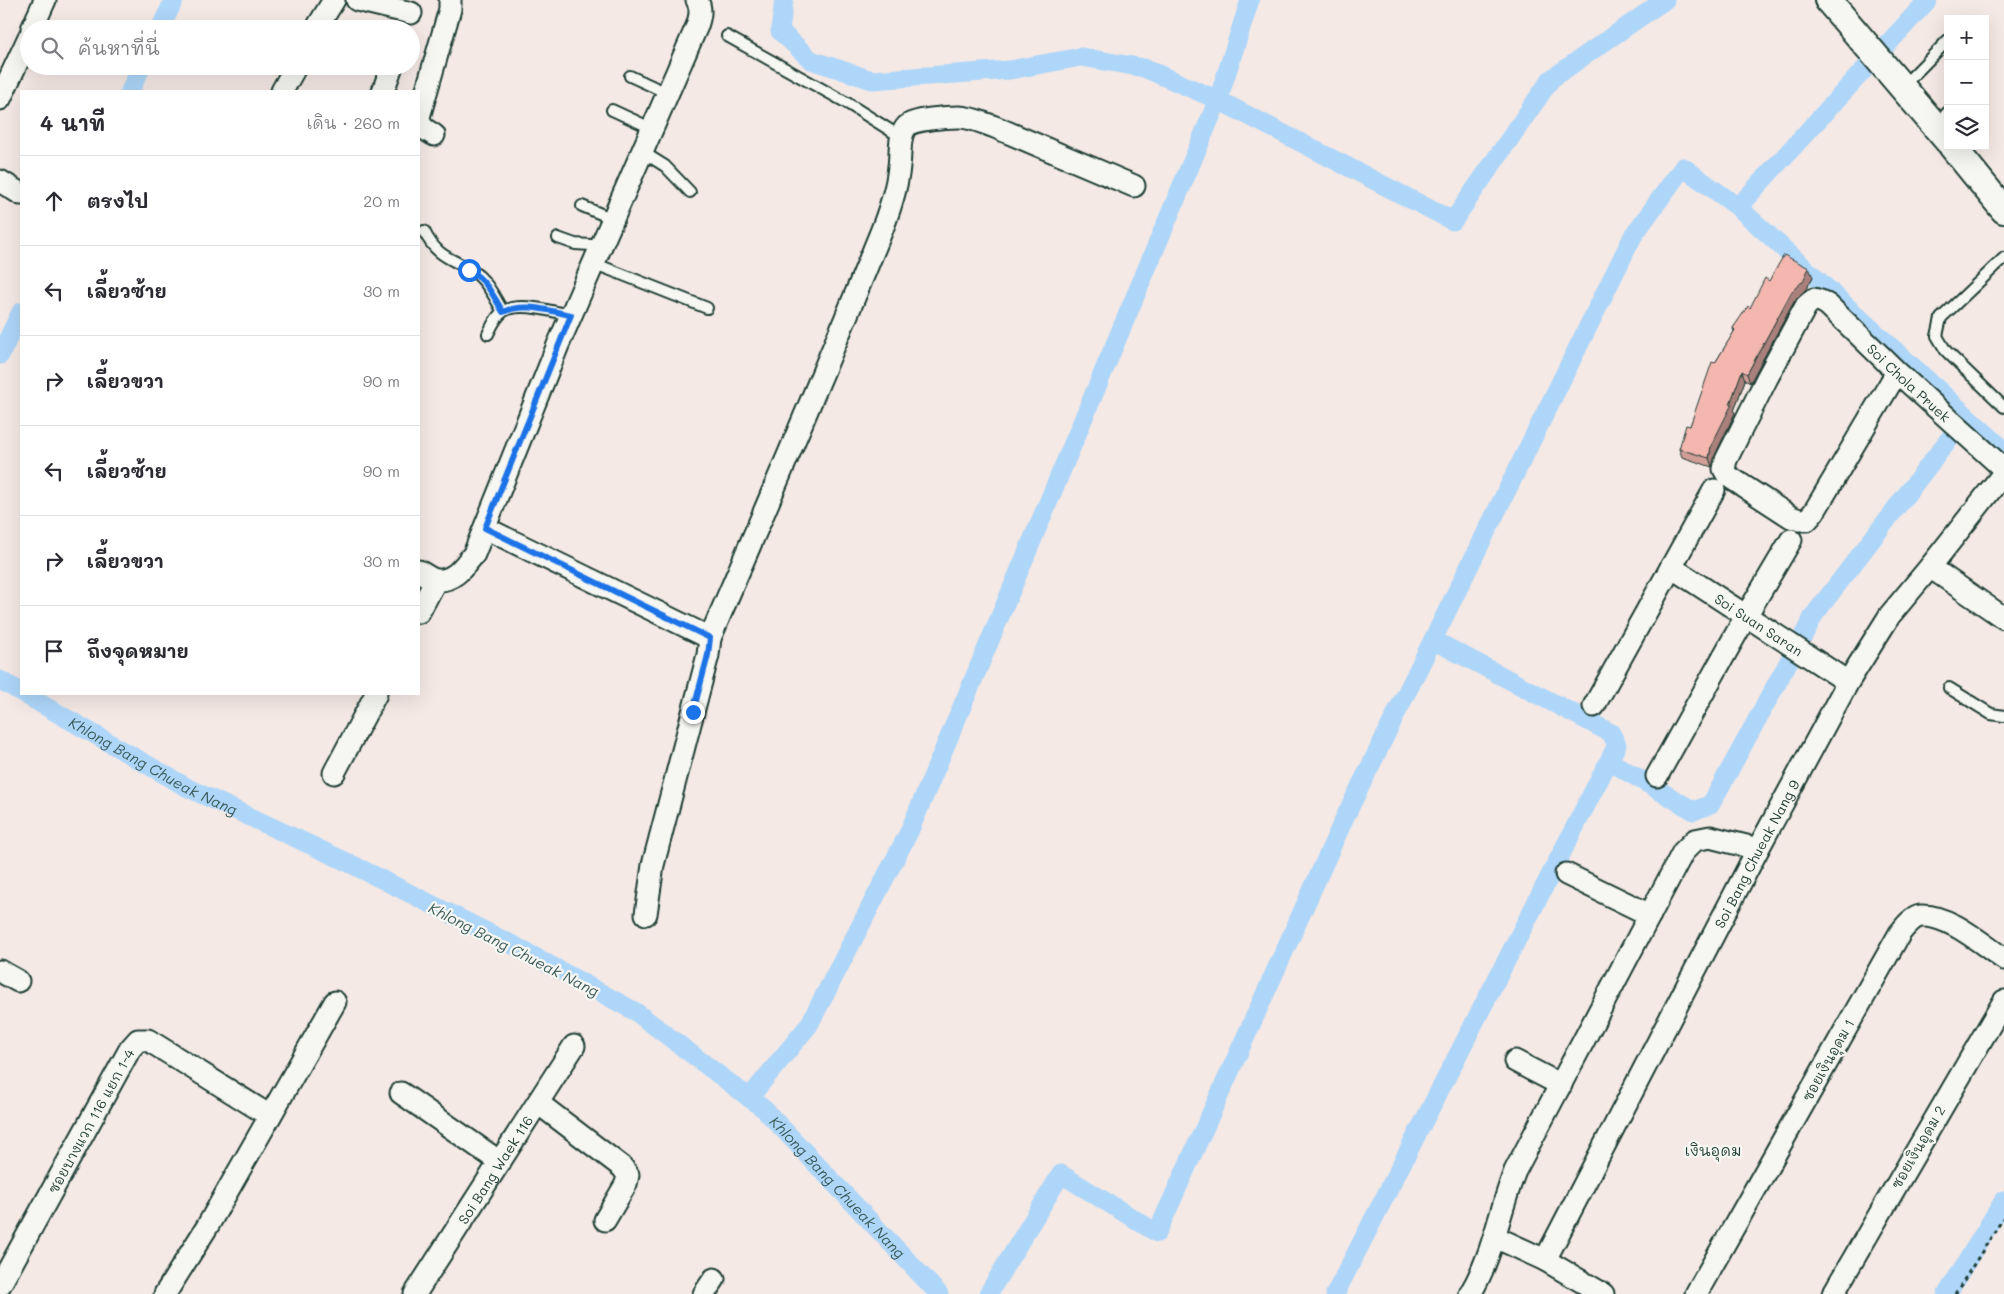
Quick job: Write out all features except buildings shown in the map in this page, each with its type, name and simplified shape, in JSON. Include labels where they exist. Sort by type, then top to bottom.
[{"type":"street","points":[[36,20],[44,0]]},
{"type":"street","points":[[322,20],[334,0]]},
{"type":"street","points":[[357,0],[411,14]]},
{"type":"street","points":[[420,114],[450,9],[450,0]]},
{"type":"street","points":[[420,607],[427,575],[448,579],[460,572],[474,554],[571,315],[699,20],[700,10],[697,0]]},
{"type":"street","points":[[1828,0],[1902,86],[1944,126]]},
{"type":"street","points":[[0,99],[20,56]]},
{"type":"street","points":[[283,90],[291,75]]},
{"type":"street","points":[[383,90],[389,75]]},
{"type":"street","points":[[646,914],[652,865],[708,655],[710,638],[807,413],[879,237],[893,196],[899,168],[901,137],[907,126],[915,121],[959,117],[975,120],[1134,186]]},
{"type":"street","points":[[1955,150],[2004,210]]},
{"type":"street","points":[[0,181],[20,193]]},
{"type":"street","name":"Soi Chola Pruek","points":[[1897,372],[1814,512],[1807,520],[1791,517],[1728,476],[1724,469],[1730,452],[1777,358],[1806,306],[1814,300],[1828,305],[1897,372],[2004,469]]},
{"type":"street","name":"Soi Bang Chueak Nang 9","points":[[1545,1260],[1758,849],[1848,682],[1890,615],[1930,568],[2004,473]]},
{"type":"street","points":[[1594,706],[1714,490]]},
{"type":"street","points":[[485,528],[710,638]]},
{"type":"street","points":[[1657,776],[1746,616],[1791,540]]},
{"type":"street","name":"Soi Suan Saran","points":[[1671,567],[1848,682]]},
{"type":"street","points":[[1930,568],[2004,618]]},
{"type":"street","points":[[334,773],[375,695]]},
{"type":"street","points":[[1470,1294],[1481,1274],[1495,1237],[1507,1191],[1516,1172],[1683,852],[1695,840],[1710,837],[1758,849]]},
{"type":"street","points":[[1566,874],[1650,915]]},
{"type":"street","name":"ซอยเงินอุดม 1","points":[[1696,1294],[1900,933],[1911,921],[1920,916],[1952,924],[2004,959]]},
{"type":"street","name":"ซอยเงินอุดม 2","points":[[1833,1294],[2004,1001]]},
{"type":"street","points":[[164,1294],[207,1227],[335,1002]]},
{"type":"street","name":"ซอยบางแวก 116 แยก 1-4","points":[[0,1285],[130,1049],[138,1040],[148,1040],[270,1116]]},
{"type":"street","name":"Soi Bang Waek 116","points":[[415,1294],[574,1046]]},
{"type":"street","points":[[1515,1061],[1561,1085]]},
{"type":"street","points":[[401,1093],[500,1162]]},
{"type":"street","points":[[538,1103],[622,1167],[628,1175],[626,1184],[605,1220]]},
{"type":"street","points":[[1495,1237],[1545,1260],[1604,1294]]},
{"type":"lane","points":[[727,36],[847,103],[901,137]]},
{"type":"lane","points":[[1902,86],[1944,44]]},
{"type":"lane","points":[[630,76],[667,93]]},
{"type":"lane","points":[[612,110],[651,128]]},
{"type":"lane","points":[[641,151],[664,166],[690,192]]},
{"type":"lane","points":[[582,206],[613,219]]},
{"type":"lane","points":[[424,231],[429,241],[438,251],[478,276],[488,286],[503,312]]},
{"type":"lane","points":[[558,238],[575,244],[591,245],[597,256],[707,308]]},
{"type":"lane","points":[[2004,258],[1941,318],[1937,336],[1946,351],[2004,407]]},
{"type":"lane","points":[[488,334],[495,320],[503,312],[511,308],[526,307],[571,315]]},
{"type":"lane","points":[[1949,688],[1991,714],[2004,716]]},
{"type":"path","points":[[1955,1294],[2004,1217]]},
{"type":"waterway","points":[[164,20],[174,0]]},
{"type":"waterway","points":[[784,0],[780,31],[811,60],[872,80],[1010,70],[1081,57],[1144,68],[1218,100],[1453,221],[1551,79],[1665,0]]},
{"type":"waterway","points":[[749,1098],[809,1025],[909,832],[1218,100],[1250,0]]},
{"type":"waterway","points":[[988,1294],[1061,1174],[1157,1233],[1345,817],[1633,236],[1683,167],[1738,207],[1928,0]]},
{"type":"waterway","points":[[130,90],[138,75]]},
{"type":"waterway","points":[[1738,207],[2004,450]]},
{"type":"waterway","points":[[0,355],[20,314]]},
{"type":"waterway","points":[[1803,636],[1814,615],[1949,439]]},
{"type":"waterway","points":[[1335,1294],[1617,745],[1611,733],[1433,640]]},
{"type":"waterway","points":[[1609,761],[1694,811],[1711,804],[1789,661]]},
{"type":"waterway","name":"Khlong Bang Chueak Nang","points":[[0,680],[20,691]]},
{"type":"waterway","name":"Khlong Bang Chueak Nang","points":[[26,695],[188,788],[347,862],[517,947],[636,1012],[764,1109],[939,1294]]},
{"type":"waterway","points":[[1947,1294],[2004,1200]]},
{"type":"district","name":"เงินอุดม","points":[[1713,1150]]},
{"type":"route","points":[[469,270],[488,286],[503,312],[511,308],[526,307],[571,315],[485,528],[710,638],[708,655],[693,712]]}]
